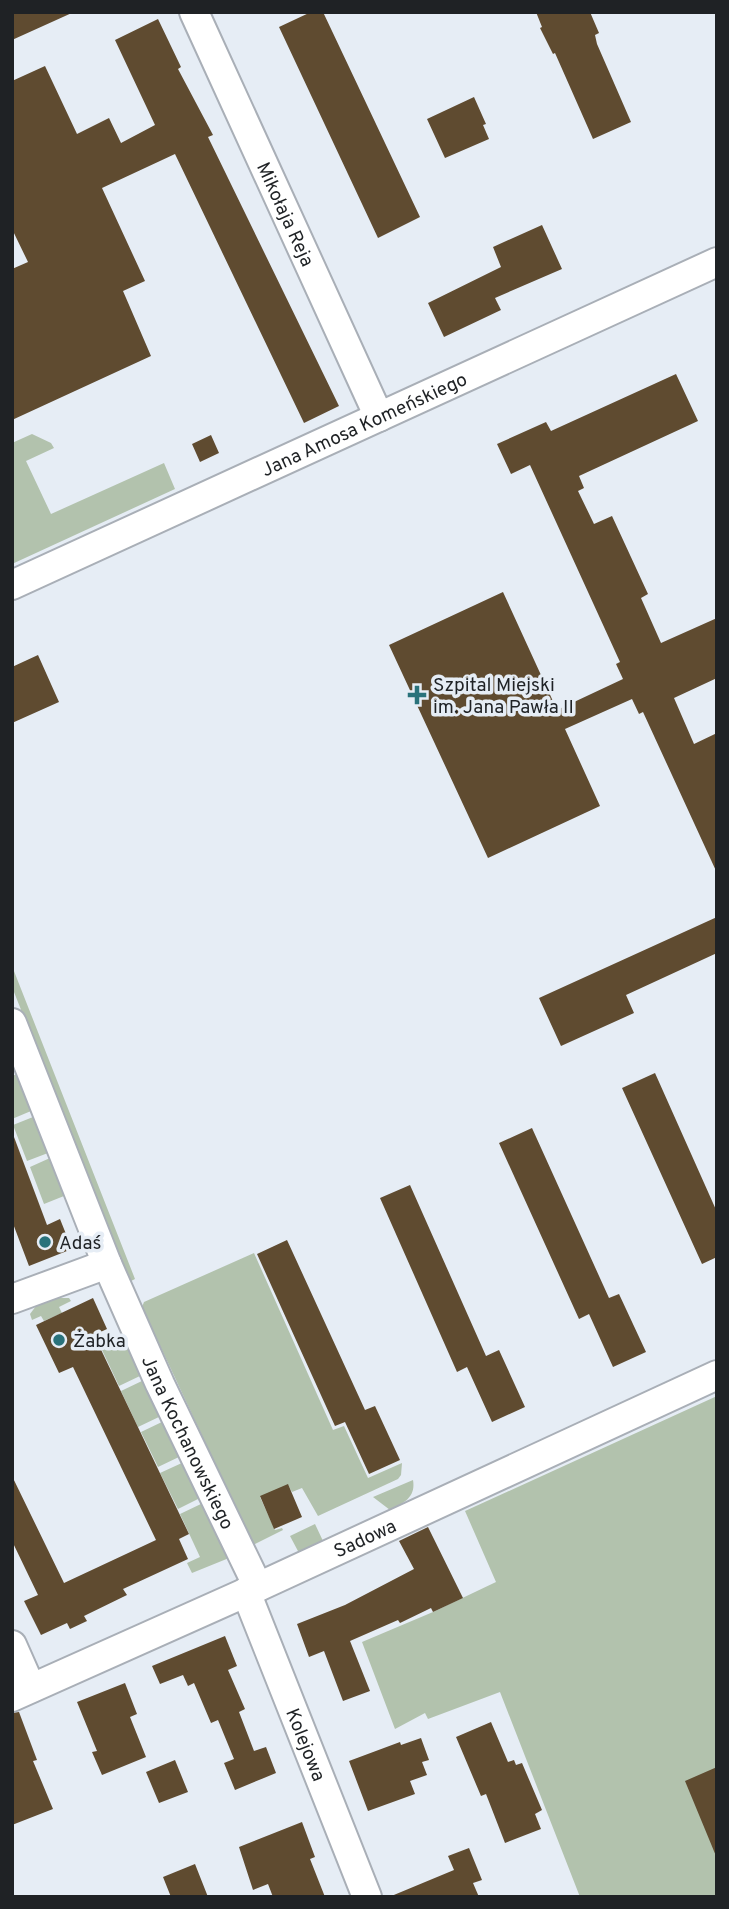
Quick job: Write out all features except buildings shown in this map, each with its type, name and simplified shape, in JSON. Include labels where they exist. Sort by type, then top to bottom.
[{"type":"street","name":"Mikołaja Reja","points":[[194,12],[379,417]]},
{"type":"street","name":"Jana Amosa Komeńskiego","points":[[12,585],[717,262]]},
{"type":"street","name":"Jana Kochanowskiego","points":[[12,1023],[107,1264],[252,1589]]},
{"type":"street","points":[[12,1299],[107,1264]]},
{"type":"street","name":"Sadowa","points":[[22,1692],[717,1375]]},
{"type":"street","name":"Kolejowa","points":[[252,1589],[367,1897]]},
{"type":"street","points":[[12,1645],[22,1692]]},
{"type":"green space","points":[[32,434],[51,443],[54,448],[26,461],[51,514],[164,463],[175,489],[12,564],[12,443]]},
{"type":"green space","points":[[12,966],[135,1279],[129,1282],[12,987]]},
{"type":"green space","points":[[17,1074],[31,1111],[12,1119],[12,1076]]},
{"type":"green space","points":[[33,1117],[48,1153],[27,1161],[13,1125]]},
{"type":"green space","points":[[50,1158],[64,1196],[44,1204],[30,1167]]},
{"type":"green space","points":[[254,1253],[333,1430],[344,1426],[368,1478],[402,1463],[398,1479],[318,1516],[302,1488],[292,1492],[288,1485],[260,1497],[275,1530],[283,1530],[253,1545],[142,1307],[144,1302]]},
{"type":"green space","points":[[58,1298],[69,1298],[71,1301],[59,1307],[62,1313],[44,1321],[41,1316],[32,1320],[30,1314],[36,1306]]},
{"type":"green space","points":[[125,1339],[142,1375],[119,1386],[102,1350]]},
{"type":"green space","points":[[144,1380],[161,1416],[138,1427],[121,1391]]},
{"type":"green space","points":[[717,1396],[717,1897],[580,1897],[500,1692],[428,1719],[425,1713],[395,1729],[362,1642],[496,1582],[465,1511]]},
{"type":"green space","points":[[164,1421],[181,1456],[158,1467],[141,1432]]},
{"type":"green space","points":[[184,1462],[200,1498],[178,1509],[160,1473]]},
{"type":"green space","points":[[413,1480],[411,1495],[390,1510],[373,1497]]},
{"type":"green space","points":[[203,1503],[229,1558],[192,1573],[187,1563],[200,1557],[180,1514]]},
{"type":"green space","points":[[315,1524],[323,1541],[299,1553],[290,1536]]},
{"type":"place","name":"Szpital Miejski im. Jana Pawła II","points":[[417,695]]},
{"type":"place","name":"Adaś","points":[[45,1242]]},
{"type":"place","name":"Żabka","points":[[59,1340]]}]
